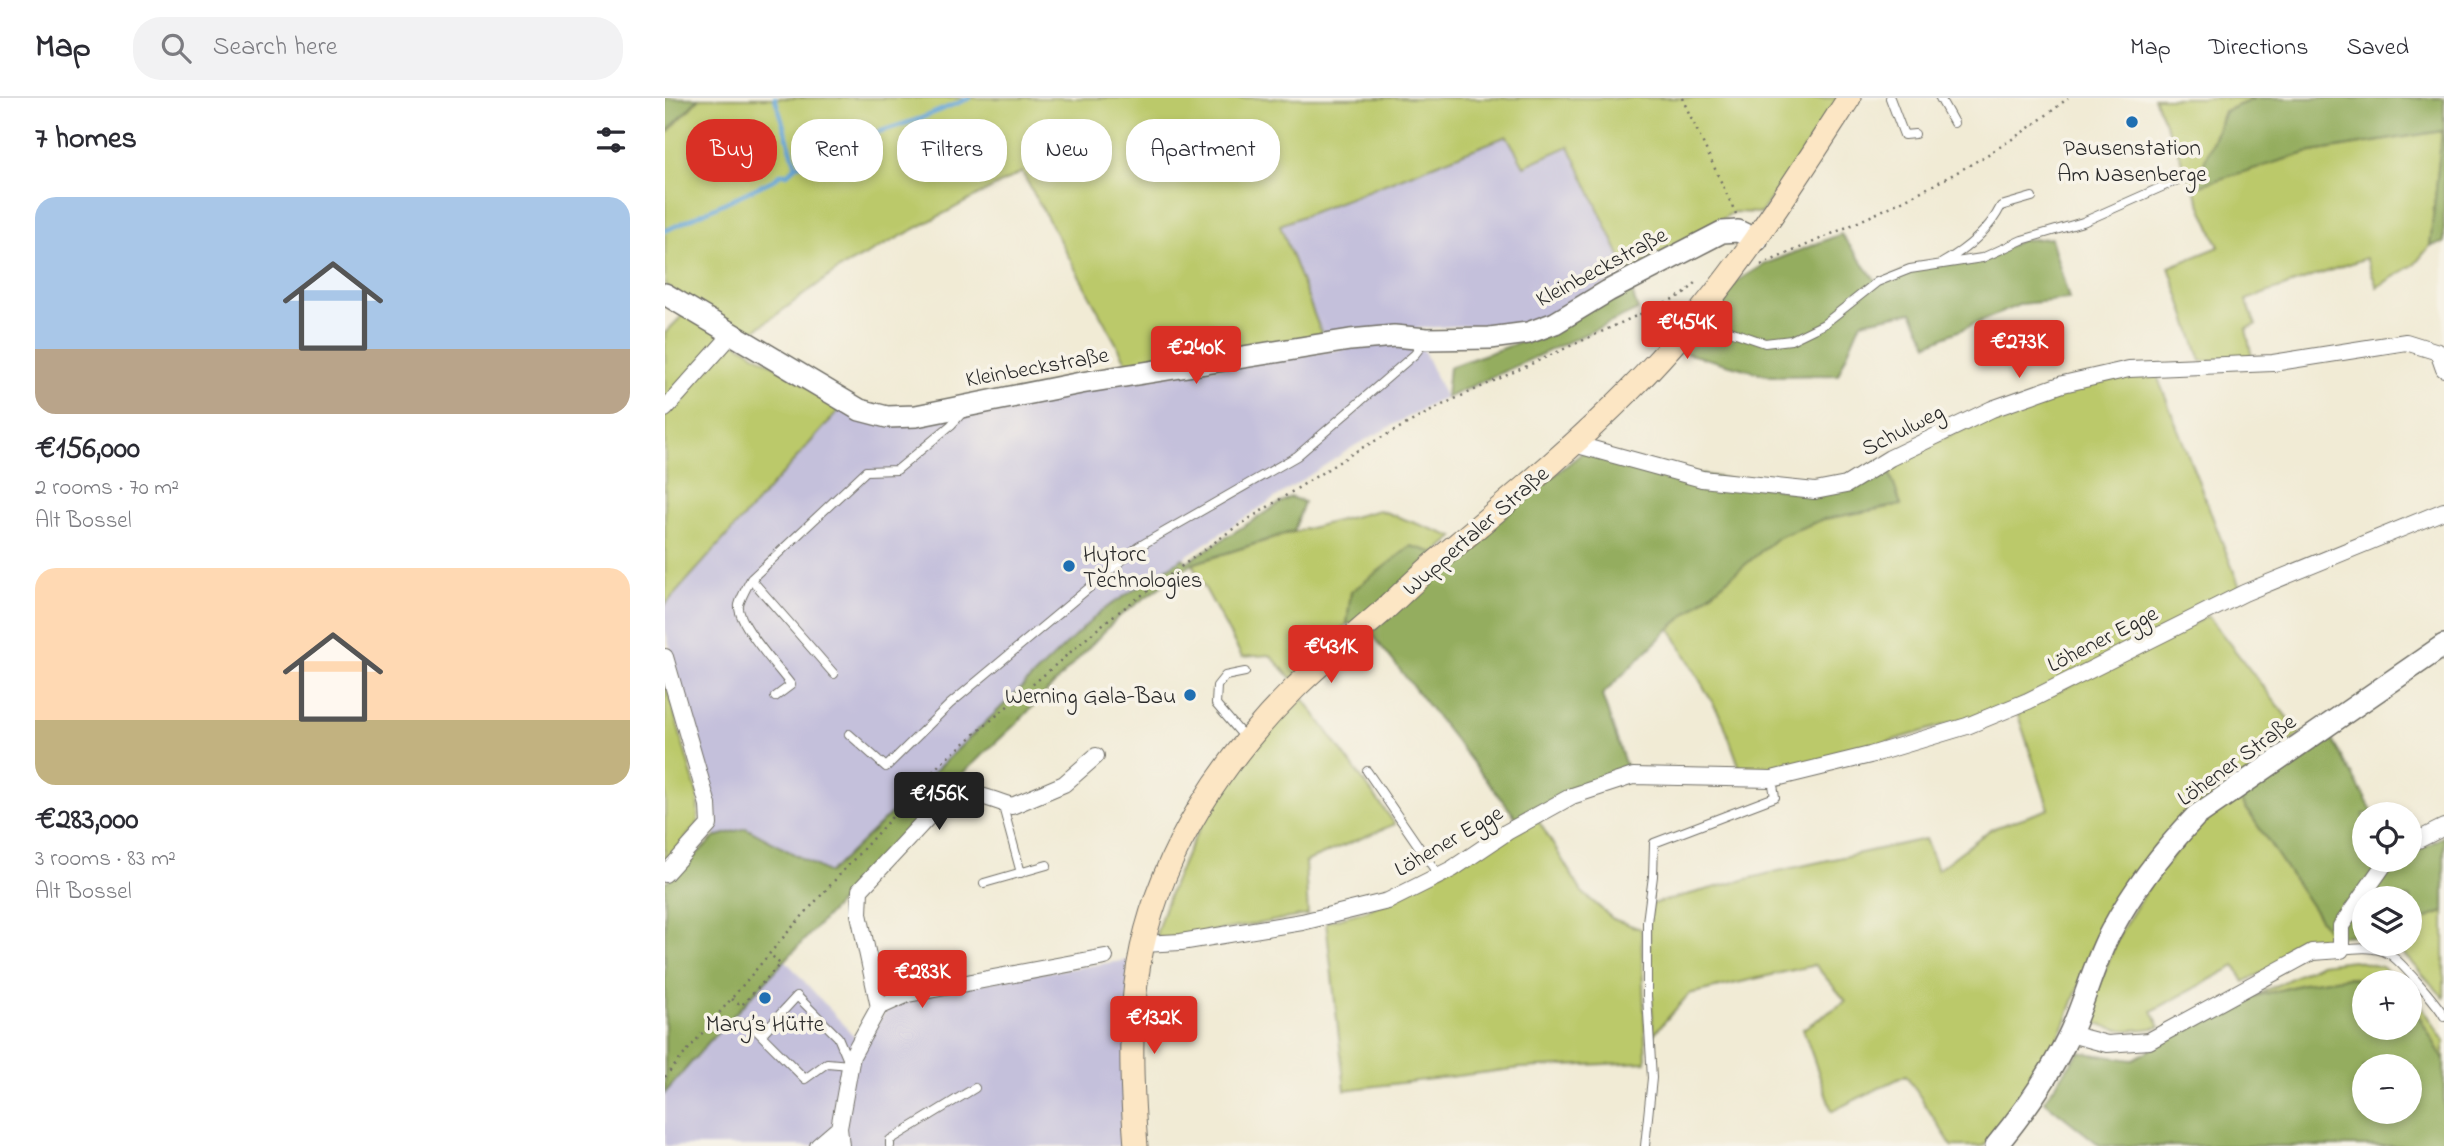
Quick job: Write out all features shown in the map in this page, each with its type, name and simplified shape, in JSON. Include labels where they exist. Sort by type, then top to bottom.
[{"type":"main road","name":"Wuppertaler Straße","points":[[1136,1146],[1132,1091],[1137,975],[1155,901],[1172,859],[1198,809],[1247,741],[1295,688],[1441,557],[1574,444],[1631,390],[1696,320],[1757,240],[1849,98]]},
{"type":"street","name":"Kleinbeckstraße","points":[[665,294],[860,410],[887,417],[916,416],[1081,383],[1350,340],[1394,336],[1427,339],[1490,338],[1528,333],[1555,323],[1620,285],[1722,232],[1738,231],[1757,240]]},
{"type":"street","points":[[665,410],[733,333]]},
{"type":"street","name":"Schulweg","points":[[1574,444],[1702,479],[1815,491],[1846,485],[1891,458],[1992,409],[2063,384],[2129,369],[2273,363],[2406,342],[2438,352],[2444,369]]},
{"type":"street","name":"Löhener Egge","points":[[1143,944],[1181,942],[1302,922],[1388,901],[1439,876],[1507,832],[1572,796],[1633,776],[1772,779],[1870,755],[1967,726],[2028,701],[2244,593],[2444,510]]},
{"type":"street","name":"Löhener Straße","points":[[1996,1146],[2022,1114],[2070,1034],[2109,934],[2135,889],[2167,847],[2196,816],[2444,645]]},
{"type":"street","points":[[665,657],[708,805],[709,825],[665,874]]},
{"type":"street","points":[[879,1007],[859,915],[860,890],[944,800],[969,792],[1012,806],[1064,784],[1096,756]]},
{"type":"street","points":[[2422,838],[2444,827]]},
{"type":"street","points":[[2070,1034],[2107,1044],[2149,1041],[2312,952],[2341,950],[2341,926],[2379,872]]},
{"type":"street","points":[[841,1146],[839,1128],[852,1056],[879,1007],[908,995],[1105,957]]},
{"type":"street","points":[[818,1146],[839,1128]]},
{"type":"lane","points":[[1890,98],[1904,135],[1915,134]]},
{"type":"lane","points":[[1940,98],[1954,123]]},
{"type":"lane","points":[[1696,320],[1765,343],[1791,340],[1824,324],[1877,282],[1910,269],[1982,258],[2022,240],[2083,222],[2182,178]]},
{"type":"lane","points":[[1937,266],[1963,250],[1993,223],[2001,206],[2032,197]]},
{"type":"lane","points":[[849,734],[886,767],[950,704],[1138,547],[1297,456],[1415,354],[1427,339]]},
{"type":"lane","points":[[775,697],[791,685],[740,614],[739,605],[751,579],[866,471],[897,470],[951,425],[971,404]]},
{"type":"lane","points":[[751,579],[834,674]]},
{"type":"lane","points":[[1245,672],[1225,676],[1217,686],[1216,704],[1247,741]]},
{"type":"lane","points":[[1367,771],[1439,876]]},
{"type":"lane","points":[[1645,1146],[1652,1078],[1647,996],[1647,922],[1654,843],[1776,797],[1772,779]]},
{"type":"lane","points":[[1002,803],[1021,873]]},
{"type":"lane","points":[[984,883],[1047,865]]},
{"type":"lane","points":[[2341,950],[2363,947],[2389,954],[2438,1005],[2444,1016]]},
{"type":"lane","points":[[748,1022],[761,1035],[805,1079],[827,1063],[851,1065],[838,1037],[797,996],[761,1035]]},
{"type":"lane","points":[[890,1146],[890,1140],[975,1087]]},
{"type":"path","points":[[1682,98],[1728,192]]},
{"type":"path","points":[[1752,268],[1920,191],[2021,132],[2068,98]]},
{"type":"path","points":[[665,1077],[770,954],[939,765],[1109,619],[1222,537],[1358,450],[1446,403],[1684,294]]},
{"type":"path","points":[[732,999],[741,1006],[780,964],[770,954]]},
{"type":"shaded area","points":[[1507,136],[1569,146],[1628,273],[1530,324],[1452,326],[1322,335],[1279,225]]},
{"type":"shaded area","points":[[1418,338],[1445,397],[1356,445],[1100,612],[828,873],[746,828],[715,837],[715,807],[665,630],[665,606],[842,407],[886,424],[1080,388]]},
{"type":"shaded area","points":[[785,960],[862,1045],[886,1011],[902,1001],[1007,978],[1128,960],[1129,1146],[665,1146],[665,1093]]},
{"type":"green space","points":[[665,98],[699,98],[665,134]]},
{"type":"green space","points":[[700,98],[1839,98],[1761,213],[1734,212],[1628,273],[1569,146],[1524,166],[1507,136],[1280,225],[1322,335],[1129,367],[1027,182],[1112,182],[1112,119],[1021,119],[1021,173],[1007,180],[1007,119],[897,119],[897,182],[1003,182],[839,269],[747,336],[665,285],[665,135]]},
{"type":"green space","points":[[2154,98],[2256,98],[2224,111],[2195,186],[2306,153],[2442,131],[2430,246],[2415,264],[2377,287],[2366,258],[2246,300],[2256,325],[2246,329],[2253,362],[2201,361],[2169,267],[2219,247]]},
{"type":"green space","points":[[2256,98],[2444,98],[2444,243],[2430,246],[2442,131],[2306,153],[2194,187],[2225,111]]},
{"type":"green space","points":[[1841,234],[1877,282],[1910,269],[1982,258],[2022,240],[2051,238],[2069,299],[2021,304],[1928,344],[1912,312],[1861,322],[1838,375],[1771,376],[1681,352],[1737,281],[1763,265]]},
{"type":"green space","points":[[1630,286],[1638,310],[1446,398],[1449,367],[1532,338]]},
{"type":"green space","points":[[686,312],[842,407],[665,605],[665,333]]},
{"type":"green space","points":[[2156,373],[2241,590],[2009,706],[1775,775],[1742,774],[1723,721],[1670,628],[1778,537],[1824,519],[1901,505],[1887,465],[1920,448],[2063,387]]},
{"type":"green space","points":[[1583,452],[1817,496],[1887,465],[1901,505],[1824,519],[1778,537],[1670,628],[1602,695],[1628,772],[1517,819],[1371,633],[1489,529]]},
{"type":"green space","points":[[1290,497],[1304,502],[1294,531],[1192,564],[1117,618],[1018,722],[950,785],[714,1036],[665,1093],[665,883],[715,837],[746,828],[829,873],[1100,612],[1183,558],[1187,562]]},
{"type":"green space","points":[[1379,510],[1454,537],[1435,553],[1351,592],[1347,624],[1292,679],[1270,655],[1242,657],[1192,564],[1294,532]]},
{"type":"green space","points":[[1411,546],[1436,553],[1355,625],[1347,624],[1351,592]]},
{"type":"green space","points":[[2208,616],[2300,734],[2161,840],[2126,882],[2094,944],[2050,1057],[1983,1146],[1952,1146],[1906,1075],[1832,1111],[1803,1029],[1846,1001],[1815,965],[1689,994],[1653,1035],[1649,923],[1652,904],[1774,872],[1925,839],[1937,870],[1991,829],[2049,809],[2017,712]]},
{"type":"green space","points":[[665,680],[698,797],[698,823],[665,863]]},
{"type":"green space","points":[[1303,698],[1395,824],[1305,862],[1308,915],[1163,940],[1156,934],[1174,883],[1196,834],[1241,766]]},
{"type":"green space","points":[[2330,735],[2367,802],[2352,802],[2352,872],[2422,872],[2422,848],[2444,836],[2444,912],[2422,920],[2422,886],[2352,886],[2352,935],[2332,937],[2238,796]]},
{"type":"green space","points":[[2238,796],[2332,937],[2244,982],[2235,966],[2152,1011],[2160,1027],[2125,1030],[2091,1020],[2089,1011],[2119,935],[2152,881],[2193,830]]},
{"type":"green space","points":[[1538,820],[1582,892],[1613,919],[1641,929],[1646,1062],[1521,1068],[1345,1090],[1326,922],[1368,910]]},
{"type":"green space","points":[[2444,912],[2444,998],[2422,974],[2422,970],[2418,970],[2405,956],[2422,956],[2422,920]]},
{"type":"green space","points":[[2353,960],[2386,970],[2352,970],[2352,978],[2307,983],[2253,997],[2320,964]]},
{"type":"green space","points":[[2349,977],[2352,978],[2352,1040],[2422,1040],[2422,1022],[2444,1060],[2444,1146],[2101,1146],[2044,1101],[2079,1052],[2132,1060],[2188,1028],[2253,997],[2307,983]]},
{"type":"green space","points":[[2422,1006],[2444,1041],[2444,1060],[2422,1022]]},
{"type":"waterway","points":[[775,98],[791,150]]},
{"type":"waterway","points":[[665,231],[775,179],[780,174],[787,174],[796,166],[863,137],[919,119],[970,98]]},
{"type":"place","name":"Pausenstation Am Nasenberge","points":[[2132,122]]},
{"type":"place","name":"Hytorc Technologies","points":[[1069,566]]},
{"type":"place","name":"Werning Gala-Bau","points":[[1190,695]]},
{"type":"place","name":"Mary’s Hütte","points":[[765,998]]}]
